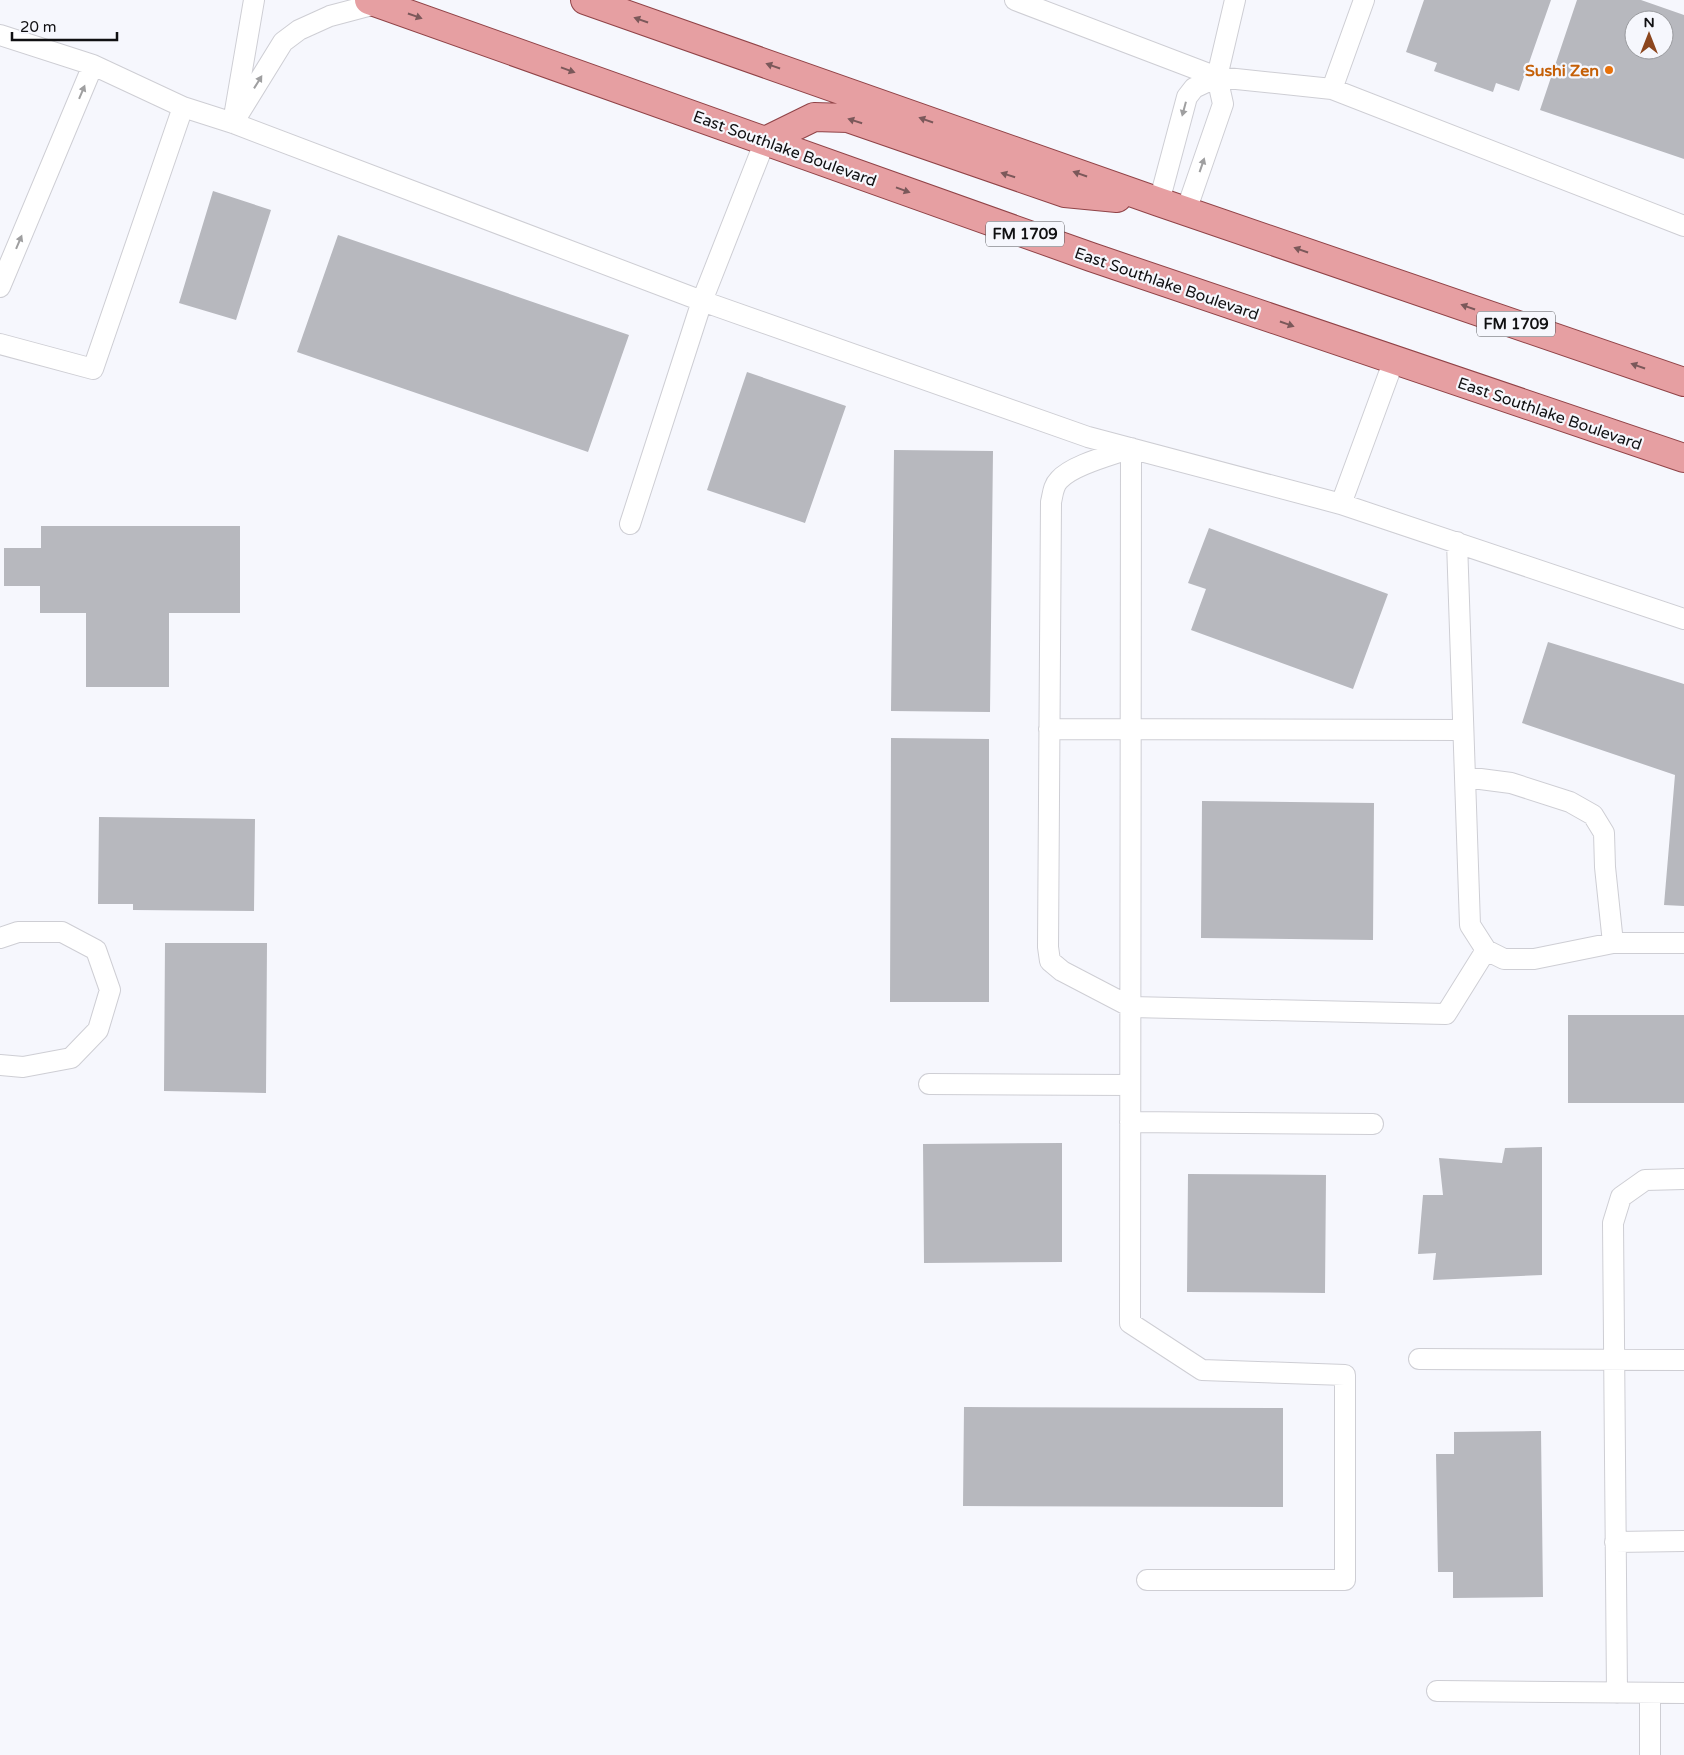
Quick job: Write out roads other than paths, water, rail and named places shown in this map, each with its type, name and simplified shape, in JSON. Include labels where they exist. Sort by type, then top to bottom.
[{"type":"main road","name":"FM 1709","points":[[585,0],[1159,202],[1684,382]]},
{"type":"main road","name":"East Southlake Boulevard","points":[[374,2],[1091,257],[1684,458]]},
{"type":"main road","points":[[765,140],[814,117],[848,118],[1065,193],[1159,202]]},
{"type":"lane","points":[[232,123],[254,0]]},
{"type":"lane","points":[[1015,0],[1216,77],[1332,89],[1684,226]]},
{"type":"lane","points":[[1186,211],[1223,104],[1216,77],[1235,0]]},
{"type":"lane","points":[[1332,89],[1364,0]]},
{"type":"lane","points":[[232,123],[283,42],[299,30],[330,16],[374,2]]},
{"type":"lane","points":[[0,35],[93,65],[182,107],[232,123],[702,301],[1079,434],[1341,504],[1684,619]]},
{"type":"lane","points":[[0,287],[93,65]]},
{"type":"lane","points":[[1159,202],[1187,97],[1194,88],[1216,77]]},
{"type":"lane","points":[[0,344],[93,369],[182,107]]},
{"type":"lane","points":[[630,524],[702,301],[765,140]]},
{"type":"lane","points":[[1341,504],[1394,360]]},
{"type":"lane","points":[[1131,448],[1072,470],[1060,479],[1054,487],[1052,502],[1048,947],[1050,961],[1062,971],[1131,1007],[1446,1014],[1486,950]]},
{"type":"lane","points":[[1131,448],[1130,1323],[1202,1370],[1345,1375],[1345,1580],[1148,1580]]},
{"type":"lane","points":[[1456,542],[1470,925],[1486,950],[1504,959],[1534,959],[1613,943],[1684,943]]},
{"type":"lane","points":[[1050,729],[1463,730]]},
{"type":"lane","points":[[1465,777],[1511,783],[1570,802],[1593,815],[1604,834],[1605,867],[1613,943]]},
{"type":"lane","points":[[0,938],[18,932],[62,932],[96,950],[110,990],[98,1030],[71,1058],[23,1067],[0,1065]]},
{"type":"lane","points":[[928,1084],[1130,1085]]},
{"type":"lane","points":[[1130,1122],[1373,1124]]},
{"type":"lane","points":[[1617,1693],[1613,1223],[1621,1196],[1645,1180],[1684,1179]]},
{"type":"lane","points":[[1419,1359],[1684,1360]]},
{"type":"lane","points":[[1615,1542],[1684,1541]]},
{"type":"lane","points":[[1437,1691],[1684,1693]]},
{"type":"lane","points":[[1650,1693],[1650,1755]]},
{"type":"place","name":"Sushi Zen","points":[[1609,70]]}]
